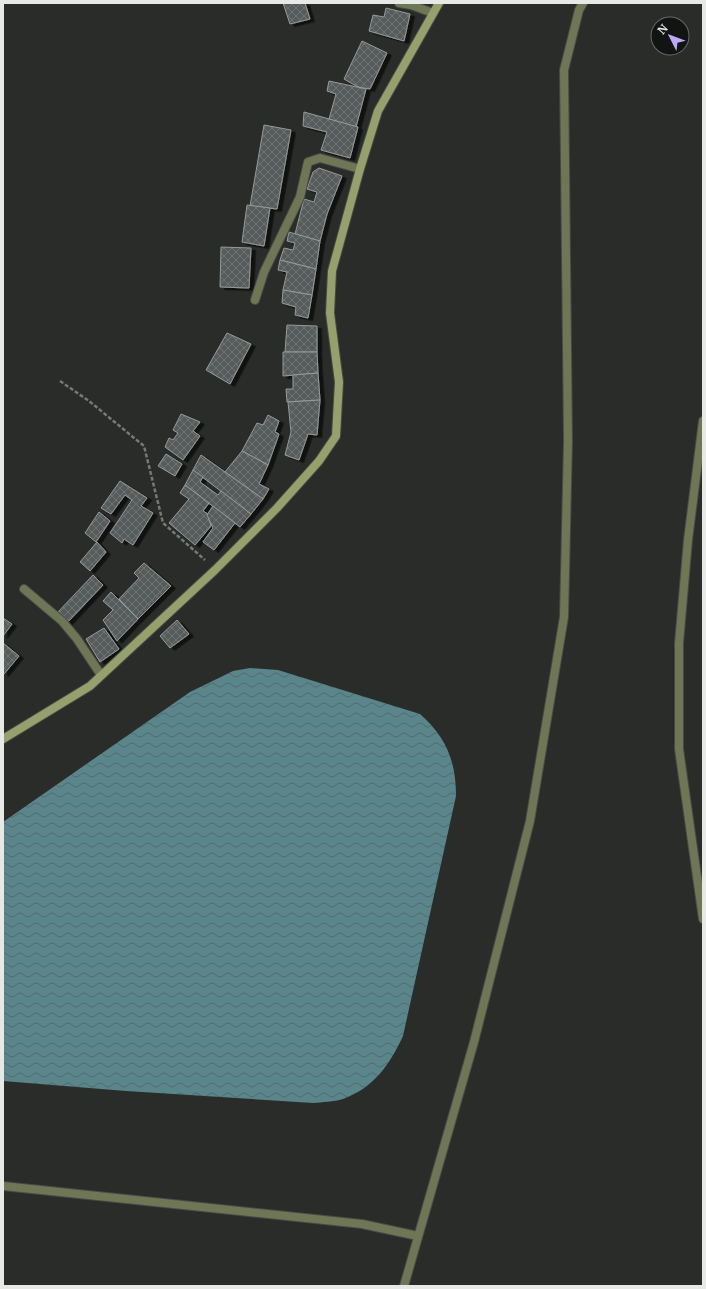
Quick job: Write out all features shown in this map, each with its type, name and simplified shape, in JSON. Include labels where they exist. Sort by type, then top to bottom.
[{"type":"main road","points":[[3,739],[90,686],[215,570],[277,508],[319,462],[336,436],[339,382],[330,313],[332,271],[360,169],[378,111],[439,3]]},
{"type":"street","points":[[399,3],[411,5],[433,13]]},
{"type":"street","points":[[404,1286],[474,1042],[530,821],[564,617],[568,441],[564,70],[578,10],[583,3]]},
{"type":"street","points":[[255,300],[264,272],[300,197],[308,162],[320,158],[360,169]]},
{"type":"street","points":[[703,421],[688,540],[679,651],[679,749],[703,919]]},
{"type":"street","points":[[24,589],[62,621],[77,639],[101,675]]},
{"type":"street","points":[[3,1186],[362,1224],[418,1236]]},
{"type":"path","points":[[60,381],[89,401],[144,446],[163,523],[215,570]]},
{"type":"water","points":[[250,668],[278,670],[420,714],[437,732],[448,750],[456,783],[456,796],[403,1036],[392,1056],[380,1074],[372,1082],[354,1094],[339,1100],[313,1103],[126,1091],[3,1081],[3,822],[190,692],[233,671]]},
{"type":"building","points":[[283,3],[305,3],[310,19],[290,24]]},
{"type":"building","points":[[386,8],[410,14],[404,41],[369,31],[373,15],[384,17]]},
{"type":"building","points":[[362,41],[387,53],[370,89],[358,87],[344,79]]},
{"type":"building","points":[[329,81],[366,89],[356,127],[329,119],[336,94],[327,91]]},
{"type":"building","points":[[304,112],[358,127],[350,158],[321,150],[327,132],[303,126]]},
{"type":"building","points":[[264,125],[291,130],[277,209],[250,206]]},
{"type":"building","points":[[319,168],[342,176],[327,214],[320,241],[295,234],[304,199],[314,202],[317,192],[307,189],[313,172]]},
{"type":"building","points":[[247,205],[270,208],[264,246],[242,242]]},
{"type":"building","points":[[289,232],[320,241],[316,269],[280,260],[284,248],[293,250],[295,243],[287,241]]},
{"type":"building","points":[[221,247],[251,248],[249,288],[220,287]]},
{"type":"building","points":[[280,260],[316,269],[312,295],[283,290],[287,272],[278,270]]},
{"type":"building","points":[[283,290],[312,295],[308,318],[295,315],[296,307],[282,303]]},
{"type":"building","points":[[287,325],[317,326],[317,352],[285,352]]},
{"type":"building","points":[[227,333],[251,344],[230,384],[206,370]]},
{"type":"building","points":[[283,352],[317,352],[318,373],[283,376]]},
{"type":"building","points":[[318,373],[320,400],[287,402],[286,389],[293,389],[293,375]]},
{"type":"building","points":[[320,400],[317,435],[308,434],[299,460],[285,455],[291,432],[288,402]]},
{"type":"building","points":[[181,414],[200,422],[193,431],[200,436],[183,460],[165,447],[169,438],[173,440],[178,433],[173,430]]},
{"type":"building","points":[[268,415],[279,421],[275,432],[279,434],[268,465],[242,451],[257,423],[263,425]]},
{"type":"building","points":[[242,451],[268,465],[259,484],[269,489],[263,499],[225,472]]},
{"type":"building","points":[[166,454],[182,464],[175,476],[158,466]]},
{"type":"building","points":[[201,455],[263,499],[251,514],[193,470]]},
{"type":"building","points":[[193,470],[203,477],[200,482],[218,495],[221,491],[251,514],[240,527],[185,485]]},
{"type":"building","points":[[120,481],[147,498],[141,506],[153,513],[133,545],[124,539],[122,543],[110,533],[132,500],[125,495],[111,514],[101,508]]},
{"type":"building","points":[[185,485],[209,503],[203,511],[208,514],[211,526],[195,545],[169,523],[189,499],[180,493]]},
{"type":"building","points":[[213,506],[235,523],[214,550],[203,542],[213,528],[207,515]]},
{"type":"building","points":[[99,512],[110,521],[96,542],[85,533]]},
{"type":"building","points":[[97,542],[106,552],[90,571],[80,562]]},
{"type":"building","points":[[144,563],[171,586],[138,619],[119,599],[139,578],[134,573]]},
{"type":"building","points":[[93,575],[103,585],[67,623],[57,613]]},
{"type":"building","points":[[111,592],[138,619],[117,641],[103,620],[113,610],[103,601]]},
{"type":"building","points":[[3,618],[12,624],[3,636]]},
{"type":"building","points":[[177,620],[189,634],[170,648],[160,636]]},
{"type":"building","points":[[104,628],[119,649],[100,662],[86,639]]},
{"type":"building","points":[[3,643],[19,656],[4,674],[3,673]]}]
